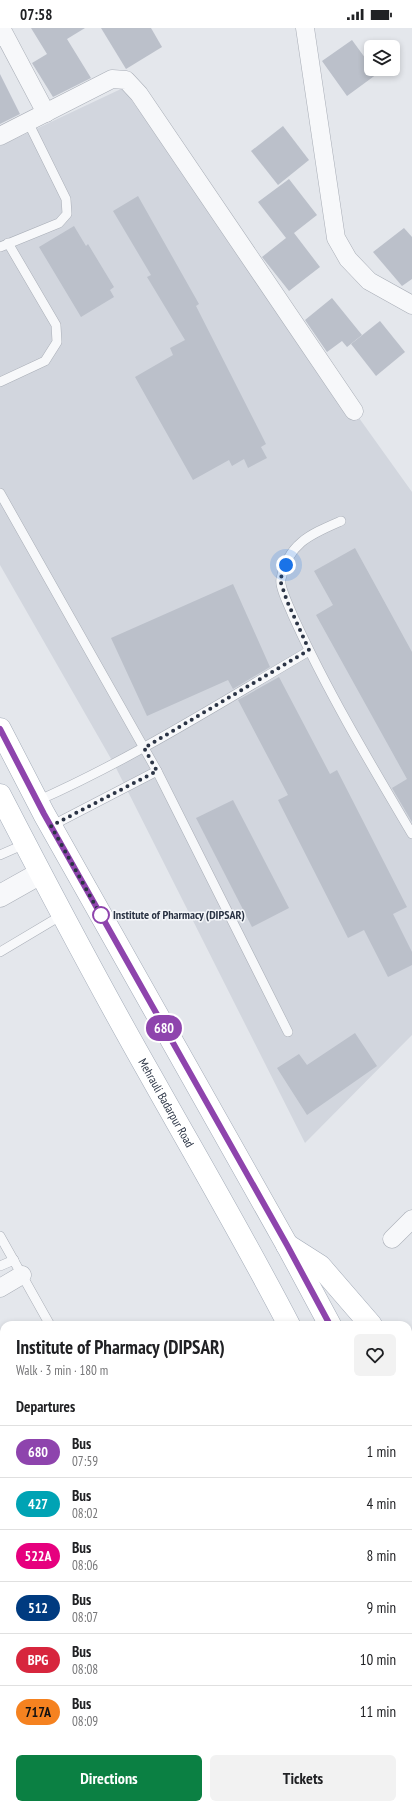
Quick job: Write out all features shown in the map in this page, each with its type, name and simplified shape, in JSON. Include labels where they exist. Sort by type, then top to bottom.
[{"type":"main road","points":[[0,729],[37,801],[287,1245],[328,1321]]},
{"type":"main road","name":"Mehrauli Badarpur Road","points":[[0,795],[39,874],[151,1077],[255,1259],[287,1321]]},
{"type":"main road","points":[[287,1245],[320,1266],[368,1321]]},
{"type":"street","points":[[2,28],[46,113]]},
{"type":"street","points":[[305,28],[336,238],[348,259],[368,281],[412,305]]},
{"type":"street","points":[[0,136],[112,79],[126,80],[139,94],[354,411]]},
{"type":"street","points":[[0,896],[39,874]]},
{"type":"street","points":[[392,1239],[412,1219]]},
{"type":"street","points":[[0,1288],[18,1267]]},
{"type":"lane","points":[[0,382],[44,361],[57,342],[56,325],[4,245],[59,223],[67,214],[66,198],[28,122]]},
{"type":"lane","points":[[0,493],[157,771],[288,1032]]},
{"type":"lane","points":[[341,521],[309,535],[295,547],[280,580],[287,601],[309,650],[412,834]]},
{"type":"lane","points":[[37,801],[78,783],[144,748],[309,650]]},
{"type":"lane","points":[[51,826],[157,771]]},
{"type":"lane","points":[[0,855],[25,844]]},
{"type":"lane","points":[[0,952],[62,915]]},
{"type":"lane","points":[[0,1236],[48,1321]]},
{"type":"lane","points":[[0,1266],[18,1267]]},
{"type":"shaded area","points":[[123,88],[412,492],[412,1035],[305,1143],[114,764],[0,565],[0,146]]},
{"type":"building","points":[[31,28],[85,28],[67,39],[91,78],[53,97],[32,63],[47,54]]},
{"type":"building","points":[[101,28],[151,28],[162,47],[126,69]]},
{"type":"building","points":[[352,40],[364,56],[364,76],[374,76],[347,96],[322,61]]},
{"type":"building","points":[[0,74],[20,114],[0,124]]},
{"type":"building","points":[[283,126],[309,160],[278,185],[251,151]]},
{"type":"building","points":[[289,179],[317,215],[294,233],[320,267],[289,291],[262,257],[286,238],[258,202]]},
{"type":"building","points":[[138,196],[199,304],[196,306],[266,444],[261,447],[267,458],[248,468],[244,459],[232,466],[229,460],[193,480],[135,377],[173,355],[170,348],[185,340],[147,277],[151,275],[113,211]]},
{"type":"building","points":[[74,226],[86,246],[88,244],[114,287],[110,290],[114,297],[81,317],[39,247]]},
{"type":"building","points":[[404,228],[412,237],[412,279],[402,286],[373,252]]},
{"type":"building","points":[[332,298],[362,335],[347,347],[342,341],[327,352],[305,320]]},
{"type":"building","points":[[380,321],[405,352],[376,376],[351,344]]},
{"type":"building","points":[[355,548],[412,652],[412,822],[392,788],[407,779],[316,615],[333,605],[314,571]]},
{"type":"building","points":[[233,584],[270,667],[233,689],[228,680],[147,716],[111,638]]},
{"type":"building","points":[[279,677],[330,774],[337,770],[407,907],[393,914],[412,952],[412,965],[388,977],[364,930],[348,938],[278,800],[288,795],[238,700]]},
{"type":"building","points":[[233,800],[289,908],[252,927],[196,818]]},
{"type":"building","points":[[355,1033],[377,1066],[307,1115],[277,1068],[299,1054],[307,1065]]},
{"type":"bus line","name":"680","points":[[0,729],[13,757],[44,814],[287,1245],[328,1321]]},
{"type":"place","name":"Institute of Pharmacy (DIPSAR)","points":[[101,915]]},
{"type":"route","points":[[101,915],[104,921],[51,826],[157,771],[144,748],[309,650],[287,601],[280,580],[286,565]]}]
